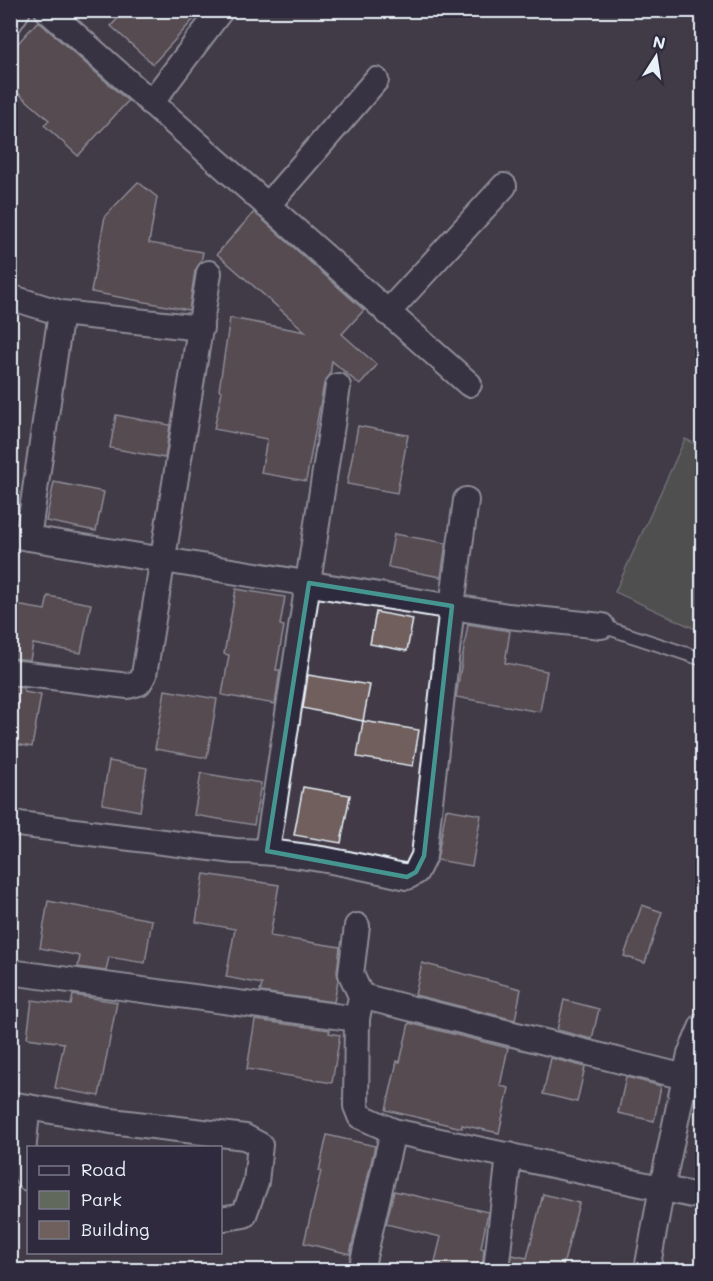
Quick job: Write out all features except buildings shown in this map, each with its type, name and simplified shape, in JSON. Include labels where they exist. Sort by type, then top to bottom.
[{"type":"street","points":[[10,22],[18,10]]},
{"type":"street","points":[[47,10],[469,384]]},
{"type":"street","points":[[151,103],[221,10]]},
{"type":"street","points":[[267,206],[376,80]]},
{"type":"street","points":[[387,313],[504,186]]},
{"type":"street","points":[[10,672],[128,686],[139,683],[144,675],[209,273]]},
{"type":"street","points":[[10,297],[62,313],[201,328]]},
{"type":"street","points":[[62,313],[19,536],[508,616],[602,626]]},
{"type":"street","points":[[267,851],[338,386]]},
{"type":"street","points":[[10,823],[235,851],[267,851],[407,878],[416,872],[424,856],[466,500]]},
{"type":"street","points":[[357,926],[351,974],[359,1008],[356,1106],[360,1116],[393,1131],[702,1197]]},
{"type":"street","points":[[10,972],[359,1008],[685,1077]]},
{"type":"street","points":[[647,1270],[690,1054],[702,1026]]},
{"type":"street","points":[[27,1176],[19,1106],[111,1121],[245,1137],[260,1145],[256,1182],[244,1215],[222,1219]]},
{"type":"street","points":[[362,1270],[393,1131]]},
{"type":"street","points":[[496,1270],[509,1155]]},
{"type":"lane","points":[[602,626],[702,659]]},
{"type":"highlighted area","points":[[309,583],[452,606],[424,856],[416,872],[407,877],[267,851]]},
{"type":"green space","points":[[685,439],[702,447],[702,632],[615,592]]}]
